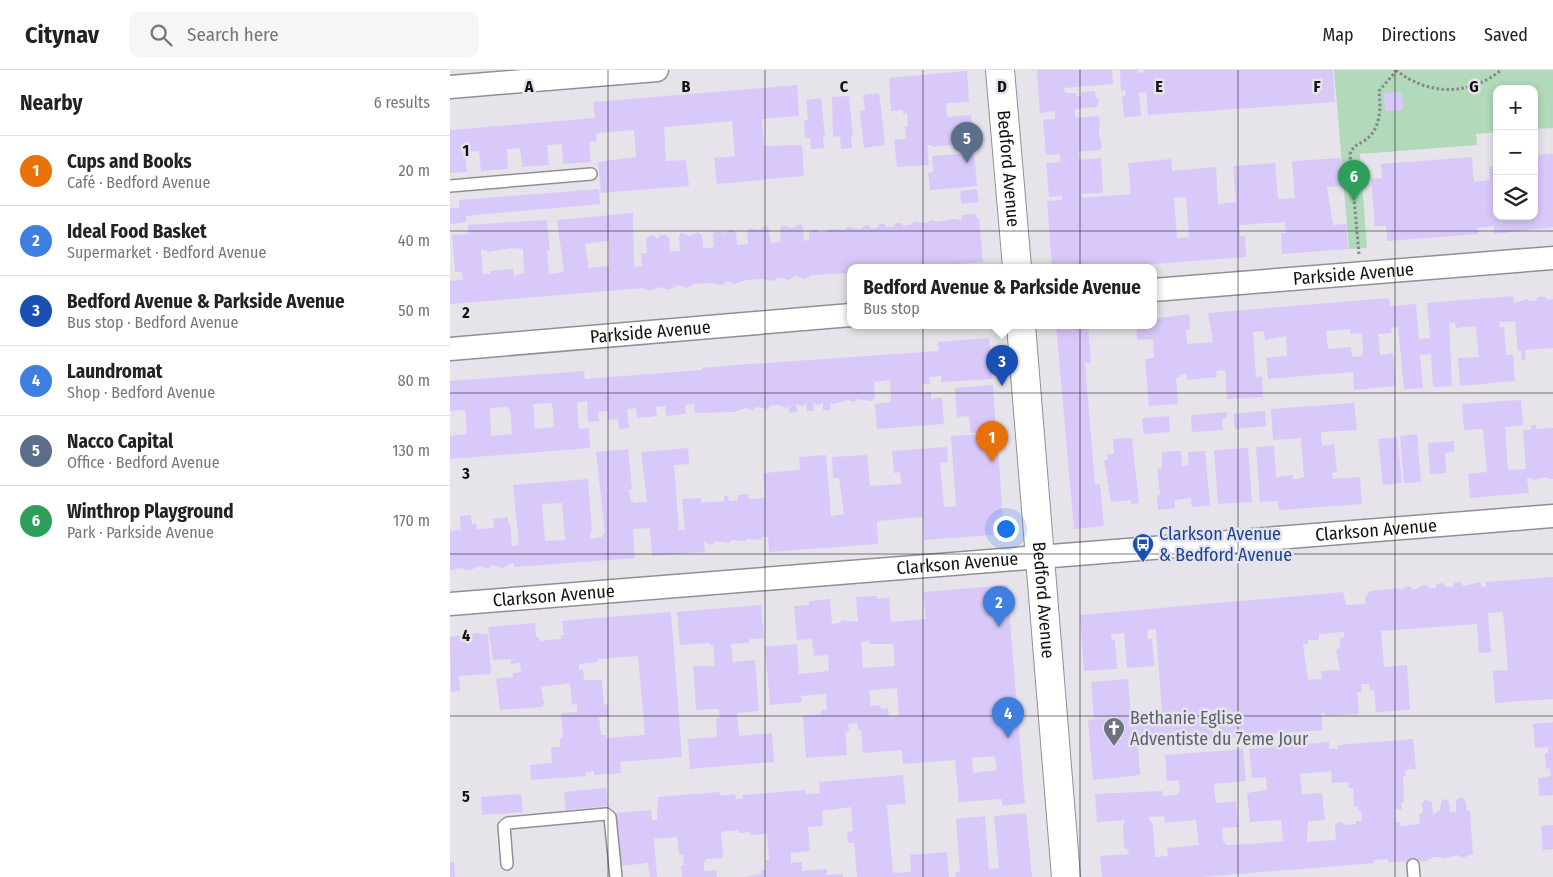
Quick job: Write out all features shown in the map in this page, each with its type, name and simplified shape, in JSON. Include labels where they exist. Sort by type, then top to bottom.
[{"type":"street","points":[[450,87],[658,70]]},
{"type":"street","name":"Bedford Avenue","points":[[1000,70],[1017,264]]},
{"type":"street","name":"Parkside Avenue","points":[[1157,290],[1553,258]]},
{"type":"street","name":"Parkside Avenue","points":[[450,350],[847,315]]},
{"type":"street","name":"Bedford Avenue","points":[[1021,329],[1066,877]]},
{"type":"street","name":"Clarkson Avenue","points":[[450,604],[1553,516]]},
{"type":"lane","points":[[450,186],[591,174]]},
{"type":"lane","points":[[507,864],[504,826],[508,823],[606,814],[610,817],[616,877]]},
{"type":"lane","points":[[1413,865],[1414,877]]},
{"type":"path","points":[[1359,255],[1350,154],[1353,148],[1365,140],[1372,132],[1381,114],[1380,91],[1396,70],[1417,84],[1427,88],[1452,90],[1470,88],[1487,81],[1501,70]]},
{"type":"green space","points":[[1334,70],[1553,70],[1553,128],[1538,129],[1538,85],[1493,85],[1493,132],[1476,134],[1477,145],[1360,154],[1367,248],[1349,249]]},
{"type":"building","points":[[1037,70],[1112,70],[1113,84],[1064,88],[1065,93],[1076,93],[1076,96],[1081,96],[1081,92],[1095,91],[1096,97],[1099,99],[1097,107],[1075,109],[1075,118],[1097,116],[1100,118],[1099,133],[1102,147],[1100,150],[1078,152],[1079,160],[1101,158],[1103,193],[1081,194],[1082,198],[1131,194],[1128,163],[1171,159],[1172,171],[1216,167],[1218,204],[1236,202],[1233,166],[1275,163],[1278,199],[1295,198],[1292,161],[1341,158],[1343,186],[1327,187],[1333,225],[1346,224],[1348,249],[1282,254],[1281,233],[1286,233],[1285,222],[1239,225],[1240,236],[1245,236],[1246,257],[1154,264],[1052,264],[1047,201],[1062,200],[1062,196],[1049,197],[1046,163],[1061,162],[1059,154],[1046,155],[1043,120],[1055,119],[1055,111],[1040,113]],"holes":[[[1186,197],[1189,237],[1177,238],[1174,198]]]},
{"type":"building","points":[[1120,70],[1137,70],[1137,73],[1144,72],[1144,70],[1333,70],[1335,102],[1148,115],[1146,92],[1139,93],[1141,116],[1124,117],[1122,96],[1126,95],[1125,90],[1121,91]]},
{"type":"building","points":[[967,71],[969,102],[946,103],[947,117],[971,115],[973,143],[932,147],[932,145],[927,145],[929,165],[897,167],[894,140],[906,139],[905,127],[908,127],[907,113],[903,114],[903,110],[891,111],[889,78]]},
{"type":"building","points":[[797,85],[799,116],[762,119],[764,146],[802,145],[804,176],[717,184],[714,158],[735,156],[732,121],[664,127],[666,161],[686,160],[689,186],[601,193],[598,162],[636,157],[634,130],[596,133],[597,141],[589,142],[591,162],[563,164],[562,144],[547,145],[549,165],[522,167],[520,148],[507,149],[508,169],[481,171],[479,151],[465,152],[467,172],[450,173],[450,130],[595,118],[593,102]]},
{"type":"building","points":[[1402,92],[1403,110],[1385,111],[1384,93]]},
{"type":"building","points":[[879,93],[885,145],[864,148],[860,111],[865,110],[863,95]]},
{"type":"building","points":[[849,96],[853,136],[851,136],[852,148],[841,149],[840,136],[833,137],[832,97]]},
{"type":"building","points":[[821,98],[825,136],[823,136],[824,148],[811,149],[810,138],[805,138],[804,121],[808,120],[806,100]]},
{"type":"building","points":[[974,153],[977,186],[930,190],[928,173],[933,172],[932,156]]},
{"type":"building","points":[[1553,154],[1553,227],[1494,234],[1494,226],[1477,228],[1478,234],[1387,241],[1386,226],[1375,226],[1371,179],[1382,178],[1381,164],[1472,157],[1474,182],[1490,180],[1489,167],[1493,166],[1493,220],[1538,220],[1538,155]]},
{"type":"building","points":[[599,189],[600,204],[466,216],[466,222],[450,224],[450,208],[459,208],[459,200]]},
{"type":"building","points":[[977,189],[979,202],[961,204],[960,191]]},
{"type":"building","points":[[633,213],[634,267],[642,266],[641,253],[647,253],[646,240],[649,236],[654,236],[657,239],[661,235],[666,235],[669,238],[670,252],[680,251],[679,237],[681,233],[690,236],[698,232],[702,235],[703,248],[709,248],[714,247],[713,234],[717,231],[724,233],[731,229],[736,232],[737,245],[742,245],[748,244],[747,231],[749,228],[759,230],[762,227],[768,226],[771,243],[781,242],[780,229],[782,225],[792,228],[801,224],[804,241],[809,240],[809,233],[812,230],[817,229],[819,232],[826,232],[830,229],[844,230],[848,227],[861,229],[869,225],[871,229],[877,228],[880,224],[893,227],[897,223],[901,223],[904,226],[911,225],[914,222],[927,223],[931,220],[938,222],[952,219],[962,220],[962,215],[976,214],[977,219],[979,218],[983,262],[957,264],[847,264],[847,273],[812,275],[805,279],[796,276],[789,280],[779,277],[772,281],[763,279],[745,280],[735,284],[728,281],[722,285],[712,283],[694,284],[687,288],[678,285],[669,290],[661,287],[650,291],[643,288],[450,304],[450,281],[463,280],[462,272],[455,272],[452,235],[468,234],[468,225],[547,220],[550,251],[547,251],[549,274],[564,272],[557,220]],"holes":[[[609,242],[609,266],[589,268],[585,244]],[[512,248],[523,249],[524,273],[514,276],[513,269],[490,271],[490,274],[483,274],[481,250],[486,250],[487,252]]]},
{"type":"building","points":[[1513,296],[1514,303],[1527,299],[1536,301],[1538,297],[1545,297],[1548,300],[1553,299],[1553,348],[1525,350],[1525,360],[1522,360],[1521,350],[1518,351],[1515,321],[1499,322],[1500,327],[1504,327],[1506,355],[1513,355],[1515,381],[1460,386],[1458,358],[1479,357],[1476,326],[1456,328],[1455,322],[1449,323],[1452,386],[1433,387],[1431,354],[1420,355],[1423,388],[1404,389],[1398,327],[1391,328],[1392,333],[1378,334],[1380,355],[1393,353],[1396,386],[1354,390],[1353,372],[1268,379],[1266,358],[1287,356],[1286,336],[1265,340],[1264,331],[1253,332],[1256,377],[1262,376],[1263,397],[1227,399],[1225,370],[1216,371],[1217,377],[1187,380],[1186,374],[1180,375],[1180,377],[1176,378],[1178,404],[1149,406],[1145,359],[1154,358],[1153,339],[1137,340],[1136,329],[1157,329],[1157,318],[1189,314],[1190,330],[1186,330],[1187,344],[1213,342],[1208,313],[1389,298],[1390,306],[1416,304],[1419,339],[1430,338],[1427,303]],"holes":[[[1350,329],[1350,334],[1362,333],[1363,352],[1361,356],[1352,357],[1351,347],[1328,349],[1326,331]]]},
{"type":"building","points":[[1056,329],[1088,329],[1091,363],[1085,363],[1095,485],[1100,484],[1104,526],[1074,529]]},
{"type":"building","points":[[989,338],[992,379],[941,382],[941,376],[929,377],[930,384],[922,384],[923,393],[931,392],[931,399],[942,398],[944,424],[877,429],[875,404],[891,402],[890,380],[874,382],[875,398],[871,401],[857,399],[854,402],[848,400],[833,404],[830,401],[831,410],[823,410],[823,402],[820,405],[813,403],[814,411],[807,411],[806,403],[803,406],[796,404],[797,412],[789,413],[789,405],[787,408],[779,405],[769,406],[769,409],[756,407],[752,410],[745,408],[735,412],[695,413],[694,404],[685,405],[686,414],[666,416],[665,406],[656,407],[657,416],[637,418],[636,408],[627,409],[629,428],[619,429],[618,419],[608,420],[608,411],[598,412],[599,421],[588,422],[587,401],[578,402],[577,405],[579,429],[589,428],[590,448],[450,459],[450,436],[467,434],[465,410],[450,411],[450,381],[584,371],[585,379],[702,370],[702,368],[735,365],[939,351],[938,342]],"holes":[[[552,403],[554,427],[535,429],[533,404]],[[507,407],[510,410],[512,434],[491,436],[490,408]]]},
{"type":"building","points":[[993,385],[996,431],[971,433],[969,416],[957,417],[955,388]]},
{"type":"building","points":[[1521,400],[1523,425],[1505,427],[1508,470],[1526,469],[1523,430],[1531,430],[1531,425],[1536,425],[1536,429],[1553,428],[1553,479],[1547,479],[1547,477],[1533,480],[1532,478],[1527,478],[1529,493],[1470,498],[1468,474],[1487,472],[1483,429],[1464,430],[1462,404]]},
{"type":"building","points":[[1354,403],[1357,430],[1321,432],[1322,446],[1334,444],[1337,472],[1332,473],[1333,479],[1360,477],[1362,504],[1279,510],[1278,501],[1260,502],[1256,447],[1274,446],[1276,477],[1293,475],[1293,480],[1304,477],[1301,438],[1273,440],[1271,409]]},
{"type":"building","points":[[1265,411],[1266,426],[1235,429],[1233,414]]},
{"type":"building","points":[[1227,412],[1227,418],[1222,419],[1223,430],[1192,432],[1191,415]]},
{"type":"building","points":[[1169,416],[1170,432],[1144,434],[1142,418]]},
{"type":"building","points":[[997,433],[1004,534],[924,540],[923,517],[877,521],[878,544],[769,552],[768,537],[762,537],[761,540],[731,540],[729,543],[715,541],[713,544],[708,544],[704,542],[705,552],[652,556],[650,528],[633,529],[635,558],[514,567],[514,563],[503,568],[492,565],[488,569],[480,566],[470,570],[458,568],[450,571],[450,531],[461,530],[460,516],[471,515],[472,524],[476,523],[477,529],[494,528],[493,519],[508,517],[512,546],[519,545],[513,485],[588,479],[592,532],[590,532],[590,539],[602,537],[605,533],[596,452],[628,449],[632,489],[629,489],[630,500],[635,503],[647,502],[641,452],[688,448],[689,464],[674,465],[679,530],[685,530],[682,499],[701,498],[701,503],[724,501],[724,496],[728,496],[729,501],[738,500],[738,495],[748,494],[749,499],[765,498],[763,473],[800,470],[799,457],[826,455],[831,516],[844,514],[839,478],[833,478],[832,457],[867,455],[870,486],[901,484],[900,472],[894,473],[892,451],[947,447],[948,462],[940,463],[944,507],[956,506],[951,436]],"holes":[[[562,503],[565,540],[545,541],[542,504]]]},
{"type":"building","points":[[1417,434],[1421,482],[1404,483],[1400,436]]},
{"type":"building","points":[[1397,437],[1402,483],[1383,485],[1378,439]]},
{"type":"building","points":[[1132,438],[1139,503],[1131,504],[1131,500],[1111,502],[1104,460],[1108,460],[1107,454],[1114,454],[1113,439]]},
{"type":"building","points":[[1454,441],[1454,452],[1445,453],[1446,473],[1430,474],[1428,443]]},
{"type":"building","points":[[1248,448],[1252,502],[1218,504],[1214,450]]},
{"type":"building","points":[[1181,451],[1182,466],[1189,465],[1188,452],[1205,451],[1210,505],[1192,507],[1191,498],[1175,500],[1175,508],[1158,510],[1157,495],[1160,495],[1157,469],[1162,468],[1162,452]]},
{"type":"building","points":[[1553,577],[1553,699],[1495,703],[1493,671],[1508,670],[1503,612],[1488,613],[1491,652],[1479,653],[1477,624],[1381,631],[1384,667],[1407,665],[1410,710],[1376,712],[1374,690],[1370,691],[1369,684],[1361,684],[1362,692],[1357,692],[1359,714],[1325,716],[1325,713],[1321,713],[1323,730],[1220,738],[1218,710],[1211,710],[1213,739],[1138,745],[1140,775],[1093,780],[1088,720],[1110,718],[1094,718],[1091,682],[1128,679],[1131,716],[1162,714],[1156,629],[1147,630],[1148,639],[1152,639],[1154,666],[1127,668],[1124,633],[1111,634],[1112,640],[1115,640],[1117,669],[1084,671],[1080,615],[1343,592],[1346,605],[1366,604],[1365,598],[1370,591],[1400,588],[1401,590],[1409,586],[1417,589],[1426,585],[1430,588],[1435,588],[1437,584],[1443,583],[1446,587],[1452,587],[1454,583],[1460,582],[1464,586],[1480,582],[1482,587],[1486,587],[1486,582]],"holes":[[[1344,632],[1344,637],[1340,638],[1340,648],[1336,650],[1340,670],[1321,671],[1322,679],[1308,680],[1303,644],[1308,644],[1308,640],[1319,640],[1319,634]]]},
{"type":"building","points":[[1007,585],[1025,803],[1002,806],[1002,799],[959,802],[955,760],[903,764],[902,750],[863,753],[861,730],[858,730],[857,723],[848,724],[849,731],[845,732],[847,755],[806,758],[803,716],[821,714],[821,710],[827,710],[826,694],[801,696],[802,702],[770,705],[765,647],[797,644],[799,674],[829,671],[828,655],[814,656],[812,639],[797,640],[794,606],[809,605],[809,601],[830,599],[832,624],[840,623],[842,620],[858,622],[856,597],[877,596],[877,599],[889,598],[891,622],[926,619],[923,592]],"holes":[[[869,641],[870,644],[893,644],[895,666],[863,668],[861,642]],[[897,688],[899,716],[889,716],[888,708],[881,709],[880,705],[871,706],[869,690]],[[995,756],[997,770],[973,773],[972,758]]]},
{"type":"building","points":[[761,605],[764,638],[750,639],[748,643],[731,644],[733,662],[755,660],[759,711],[737,713],[739,736],[772,733],[774,762],[690,769],[688,739],[715,737],[717,734],[716,718],[720,718],[719,709],[696,710],[693,666],[715,666],[713,646],[708,643],[680,645],[677,612]]},
{"type":"building","points":[[671,612],[682,757],[620,762],[621,773],[594,775],[594,771],[586,772],[586,776],[531,780],[530,765],[552,763],[551,747],[560,747],[560,738],[563,737],[561,713],[577,712],[577,704],[572,705],[570,683],[541,687],[544,704],[542,707],[500,710],[496,679],[513,677],[513,673],[521,672],[520,663],[511,664],[511,659],[493,660],[488,627],[535,623],[536,637],[539,637],[539,641],[561,639],[561,635],[564,635],[562,621]],"holes":[[[638,656],[645,735],[606,738],[606,735],[601,735],[599,717],[609,717],[608,704],[604,705],[602,680],[584,680],[583,669],[579,670],[579,664],[598,662],[598,659]]]},
{"type":"building","points":[[478,633],[488,634],[491,674],[459,676],[460,691],[451,692],[450,637]]},
{"type":"building","points":[[1553,722],[1553,795],[1539,796],[1538,778],[1551,776],[1550,768],[1546,769],[1545,753],[1548,753],[1548,747],[1535,748],[1533,724]]},
{"type":"building","points":[[1413,739],[1416,769],[1405,770],[1406,776],[1403,776],[1404,802],[1401,802],[1402,809],[1395,810],[1396,822],[1400,822],[1400,826],[1420,824],[1419,815],[1423,812],[1422,803],[1425,800],[1432,802],[1433,814],[1440,810],[1442,799],[1449,801],[1450,812],[1456,812],[1456,800],[1463,797],[1467,811],[1470,811],[1473,854],[1462,858],[1457,855],[1442,859],[1433,857],[1427,861],[1388,862],[1388,859],[1374,860],[1374,863],[1201,877],[1102,877],[1100,856],[1129,854],[1128,850],[1124,848],[1123,826],[1125,820],[1097,822],[1095,794],[1162,791],[1163,796],[1177,795],[1180,791],[1179,780],[1167,781],[1165,755],[1243,749],[1246,781],[1214,784],[1216,803],[1235,801],[1236,804],[1238,827],[1222,828],[1223,841],[1226,845],[1283,841],[1281,820],[1250,822],[1247,793],[1267,790],[1266,777],[1252,778],[1249,749],[1329,742],[1329,749],[1338,749],[1338,745]],"holes":[[[1331,771],[1332,783],[1348,782],[1349,788],[1353,788],[1354,807],[1358,806],[1358,811],[1361,811],[1362,821],[1356,821],[1356,824],[1343,825],[1343,822],[1335,823],[1336,840],[1307,842],[1308,821],[1325,820],[1322,793],[1302,794],[1300,774]],[[1164,816],[1165,823],[1196,820],[1199,845],[1167,848],[1168,856],[1155,857],[1153,825],[1148,817]]]},
{"type":"building","points":[[903,775],[906,804],[887,805],[893,873],[911,872],[910,855],[947,852],[949,877],[857,877],[854,843],[848,843],[847,832],[853,831],[851,807],[822,811],[823,826],[808,827],[810,851],[791,853],[791,863],[802,862],[802,871],[827,869],[827,875],[843,874],[843,877],[745,877],[761,874],[761,870],[766,870],[765,860],[769,860],[767,834],[750,835],[750,832],[739,833],[738,830],[721,832],[723,858],[706,859],[704,863],[704,871],[716,870],[717,877],[682,877],[681,865],[684,865],[683,855],[679,855],[677,837],[654,839],[657,877],[650,877],[648,863],[619,866],[614,813],[651,810],[652,820],[657,820],[658,797],[720,792],[720,796],[735,794],[736,799],[743,799],[743,795],[805,790],[806,794],[820,793],[819,782]]},
{"type":"building","points":[[606,788],[608,806],[566,810],[564,792]]},
{"type":"building","points":[[521,794],[523,812],[482,815],[481,797]]},
{"type":"building","points":[[1026,813],[1032,877],[956,877],[955,872],[960,872],[956,819],[985,816],[989,869],[999,868],[994,816]]},
{"type":"building","points":[[1553,825],[1553,849],[1543,850],[1541,826]]},
{"type":"building","points":[[450,862],[454,862],[455,877],[450,877]]},
{"type":"place","name":"Nacco Capital","points":[[967,163]]},
{"type":"place","name":"Winthrop Playground","points":[[1354,201]]},
{"type":"place","name":"Bedford Avenue & Parkside Avenue","points":[[1002,386]]},
{"type":"place","name":"Cups and Books","points":[[992,462]]},
{"type":"place","name":"Clarkson Avenue & Bedford Avenue","points":[[1143,563]]},
{"type":"place","name":"Ideal Food Basket","points":[[999,627]]},
{"type":"place","name":"Laundromat","points":[[1008,738]]},
{"type":"place","name":"Bethanie Eglise Adventiste du 7eme Jour","points":[[1114,747]]}]
